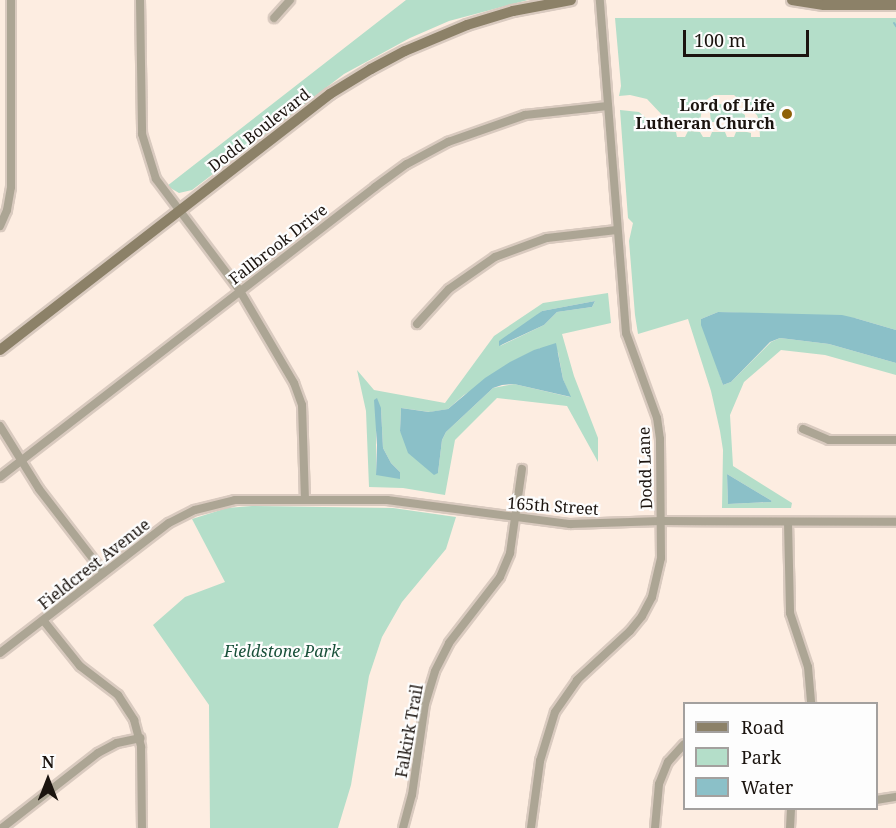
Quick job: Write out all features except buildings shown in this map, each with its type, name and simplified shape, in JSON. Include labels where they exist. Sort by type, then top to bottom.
[{"type":"street","points":[[0,226],[7,210],[11,187],[11,0]]},
{"type":"street","points":[[140,0],[142,134],[156,178],[240,291],[294,383],[302,405],[305,500]]},
{"type":"street","points":[[274,18],[290,0]]},
{"type":"street","name":"Dodd Boulevard","points":[[0,350],[330,94],[387,59],[467,25],[513,11],[571,0]]},
{"type":"street","name":"Dodd Lane","points":[[531,828],[540,761],[552,718],[561,700],[577,680],[630,631],[642,616],[652,597],[658,574],[661,521],[660,439],[648,392],[626,333],[616,230],[600,0]]},
{"type":"street","points":[[792,0],[824,5],[896,5]]},
{"type":"street","name":"Fallbrook Drive","points":[[0,477],[407,164],[448,142],[525,116],[608,106]]},
{"type":"street","points":[[417,324],[449,289],[495,257],[547,238],[616,230]]},
{"type":"street","points":[[0,426],[21,461],[104,573]]},
{"type":"street","points":[[803,429],[829,440],[896,440]]},
{"type":"street","name":"Falkirk Trail","points":[[403,828],[412,795],[425,704],[435,671],[449,643],[500,577],[510,553],[522,469]]},
{"type":"street","name":"165th Street","points":[[209,505],[235,500],[409,502],[570,524],[661,521],[896,522]]},
{"type":"street","name":"Fieldcrest Avenue","points":[[0,653],[169,523],[209,505]]},
{"type":"street","points":[[788,522],[790,613],[808,667],[811,702]]},
{"type":"street","points":[[43,620],[80,666],[118,695],[134,720],[140,738],[142,828]]},
{"type":"street","points":[[2,828],[98,753],[117,743],[140,738]]},
{"type":"street","points":[[655,828],[660,784],[668,762],[683,745]]},
{"type":"street","points":[[878,800],[896,796]]},
{"type":"street","points":[[790,828],[791,810]]},
{"type":"green space","points":[[406,0],[528,0],[449,21],[410,38],[344,74],[192,190],[179,193],[167,186]]},
{"type":"green space","points":[[615,18],[896,18],[896,330],[855,318],[718,312],[701,319],[723,385],[731,382],[771,342],[780,338],[829,344],[896,363],[896,375],[825,355],[781,350],[744,382],[730,415],[733,466],[792,503],[791,508],[722,508],[723,450],[720,431],[711,391],[688,319],[638,334],[635,315],[629,241],[633,223],[628,218],[620,110],[639,112],[663,131],[676,132],[677,137],[685,137],[688,131],[700,132],[703,137],[710,137],[712,132],[725,132],[727,137],[734,137],[736,132],[747,132],[751,133],[751,137],[760,137],[757,115],[734,95],[714,95],[703,103],[700,121],[673,122],[664,117],[647,99],[630,95],[619,96],[621,86]],"holes":[[[727,474],[772,501],[728,504]]]},
{"type":"green space","points":[[729,103],[745,115],[745,122],[711,122],[710,113],[715,105]]},
{"type":"green space","points":[[608,293],[611,323],[562,334],[574,376],[598,438],[598,462],[567,406],[497,398],[455,440],[445,495],[403,488],[369,487],[366,411],[357,370],[374,390],[445,403],[494,336],[543,303]],"holes":[[[595,301],[592,307],[557,312],[544,325],[500,346],[542,311]],[[540,348],[558,352],[563,379],[570,397],[514,384],[493,388],[446,432],[442,440],[438,473],[400,431],[401,408],[430,412],[448,409],[464,395]],[[381,408],[383,448],[391,463],[400,472],[376,475],[376,410]]]},
{"type":"green space","name":"Fieldstone Park","points":[[252,506],[393,508],[456,517],[446,549],[402,602],[382,637],[369,676],[351,785],[338,828],[210,828],[209,705],[153,625],[185,597],[225,582],[192,519],[227,508]]},
{"type":"water","points":[[595,301],[592,307],[557,312],[544,325],[499,346],[499,341],[542,311]]},
{"type":"water","points":[[718,312],[842,315],[855,318],[896,330],[896,363],[829,344],[780,338],[770,342],[731,382],[723,385],[701,325],[701,319]]},
{"type":"water","points":[[556,343],[563,379],[571,397],[514,384],[493,388],[446,432],[442,440],[438,473],[434,475],[408,453],[400,431],[401,408],[429,412],[448,409],[485,378],[510,362],[534,350]]},
{"type":"water","points":[[377,398],[381,408],[383,448],[391,463],[400,472],[400,479],[376,475],[374,400]]},
{"type":"water","points":[[727,474],[772,501],[728,504]]},
{"type":"place","name":"Lord of Life Lutheran Church","points":[[787,114]]}]
